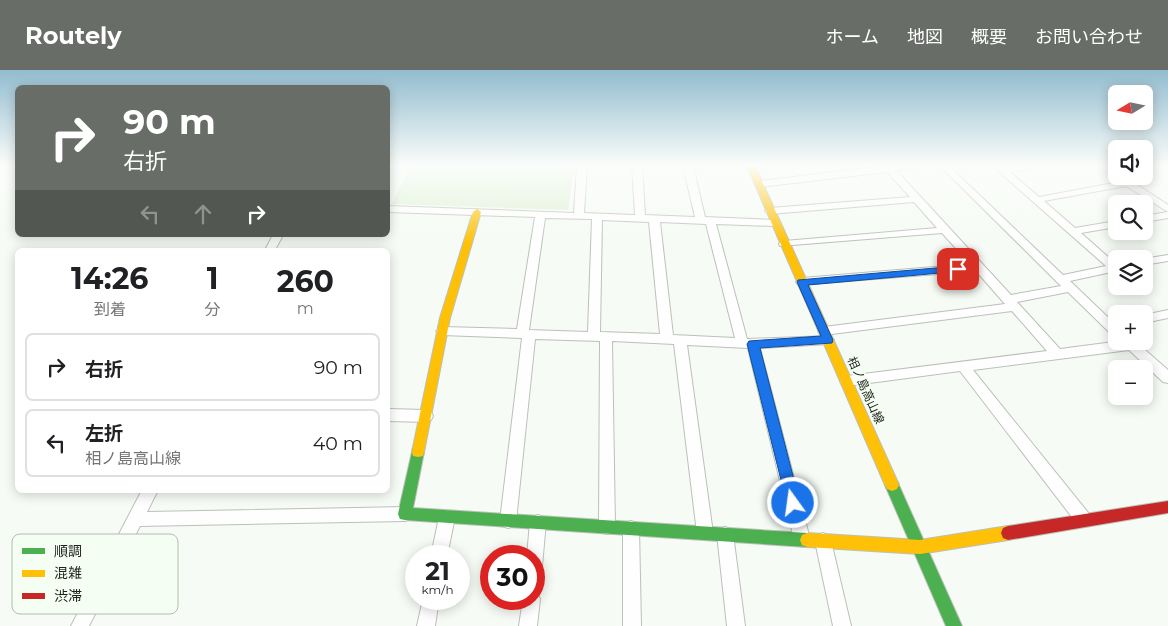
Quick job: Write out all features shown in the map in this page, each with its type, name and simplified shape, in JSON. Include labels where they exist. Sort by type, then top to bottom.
[{"type":"street","points":[[579,216],[580,192]]},
{"type":"street","points":[[638,192],[640,218]]},
{"type":"street","points":[[696,192],[747,343],[802,539]]},
{"type":"street","name":"相ノ島高山線","points":[[762,192],[774,223],[847,381],[954,626]]},
{"type":"street","points":[[911,192],[1056,354]]},
{"type":"street","points":[[971,192],[1069,288],[1108,323]]},
{"type":"street","points":[[1027,192],[1108,262]]},
{"type":"street","points":[[1036,200],[1080,192]]},
{"type":"street","points":[[1142,192],[1168,209]]},
{"type":"street","points":[[770,211],[917,199]]},
{"type":"street","points":[[390,209],[774,223]]},
{"type":"street","points":[[405,514],[426,416],[434,363],[477,212]]},
{"type":"street","points":[[508,521],[525,334],[541,214]]},
{"type":"street","points":[[1153,218],[1168,215]]},
{"type":"street","points":[[597,216],[607,527]]},
{"type":"street","points":[[654,218],[705,533]]},
{"type":"street","points":[[1072,232],[1108,225]]},
{"type":"street","points":[[784,244],[945,230]]},
{"type":"street","points":[[802,282],[978,267]]},
{"type":"street","points":[[1060,279],[1108,269]]},
{"type":"street","points":[[442,332],[600,336],[747,343],[826,335],[1011,304],[1069,288]]},
{"type":"street","points":[[1153,317],[1168,314]]},
{"type":"street","points":[[847,381],[1108,346]]},
{"type":"street","points":[[1137,350],[1168,378]]},
{"type":"street","points":[[963,366],[1084,520]]},
{"type":"street","points":[[390,416],[426,416]]},
{"type":"street","points":[[128,534],[149,493]]},
{"type":"street","points":[[136,519],[405,514],[920,547],[1168,507]]},
{"type":"street","points":[[441,545],[447,517]]},
{"type":"street","points":[[536,545],[538,522]]},
{"type":"street","points":[[631,528],[632,626]]},
{"type":"street","points":[[725,534],[736,626]]},
{"type":"street","points":[[823,541],[842,626]]},
{"type":"street","points":[[426,626],[429,610]]},
{"type":"street","points":[[528,626],[530,610]]},
{"type":"street","points":[[80,626],[86,614]]},
{"type":"green space","points":[[398,192],[570,192],[568,210],[392,204]]},
{"type":"traffic: fast","points":[[418,452],[405,514],[807,540]]},
{"type":"traffic: fast","points":[[892,485],[954,626]]},
{"type":"traffic: slow","points":[[762,192],[892,485]]},
{"type":"traffic: slow","points":[[418,452],[445,318],[477,212]]},
{"type":"traffic: slow","points":[[807,540],[920,547],[1008,533]]},
{"type":"traffic: jam","points":[[1008,533],[1168,507]]},
{"type":"route","points":[[793,503],[753,344],[828,340],[802,282],[958,269]]}]
